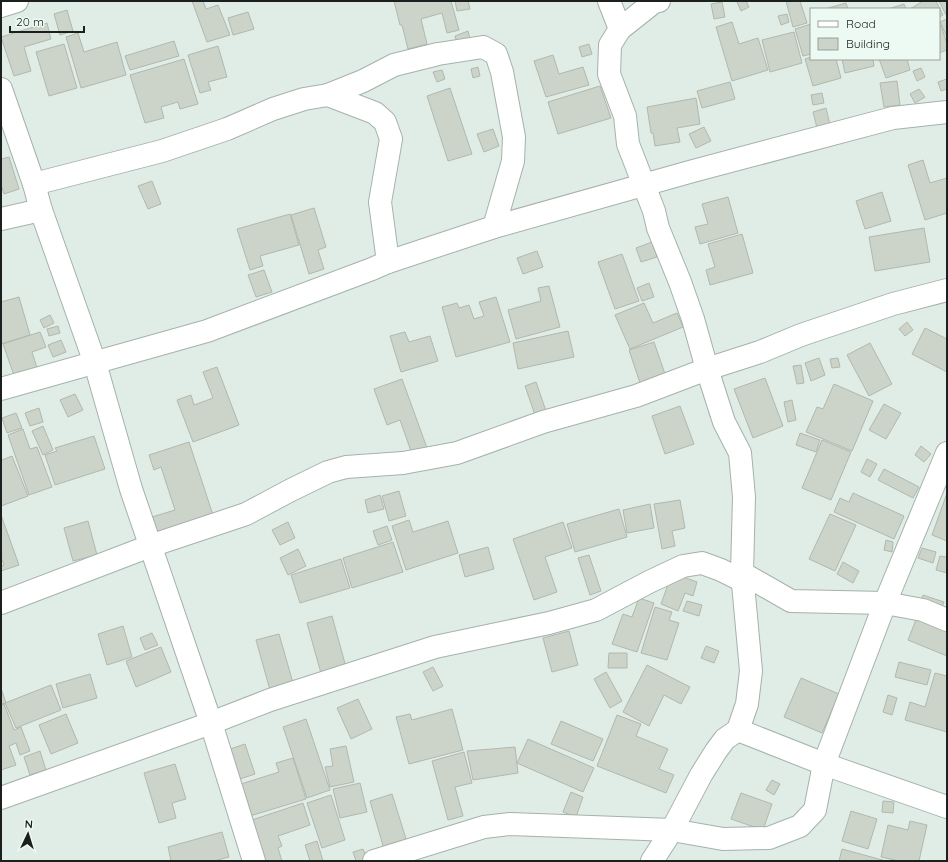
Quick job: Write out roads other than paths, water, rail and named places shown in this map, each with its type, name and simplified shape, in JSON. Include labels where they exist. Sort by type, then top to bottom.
[{"type":"street","points":[[1,6],[17,1]]},
{"type":"street","points":[[609,1],[620,29]]},
{"type":"street","points":[[1,798],[211,723],[270,700],[435,647],[549,623],[596,610],[683,566],[702,563],[722,570],[741,580],[744,497],[740,454],[724,422],[706,369],[693,319],[658,228],[654,210],[628,144],[625,116],[609,74],[610,45],[620,29],[654,2],[659,1]]},
{"type":"street","points":[[34,184],[162,150],[227,129],[273,109],[304,99],[328,95],[394,65],[438,54],[483,46],[496,54],[502,72],[514,137],[513,161],[494,226]]},
{"type":"street","points":[[1,89],[34,184],[41,210],[95,363],[131,489],[211,723],[254,861]]},
{"type":"street","points":[[328,95],[375,113],[385,122],[391,138],[380,202],[388,262]]},
{"type":"street","points":[[1,389],[207,331],[372,270],[388,262],[494,226],[893,118],[947,112]]},
{"type":"street","points":[[1,219],[41,210]]},
{"type":"street","points":[[1,603],[150,546],[246,514],[290,490],[328,472],[346,467],[403,463],[457,453],[543,422],[636,396],[706,369],[760,352],[800,335],[893,304],[947,290]]},
{"type":"street","points":[[374,861],[477,830],[510,824],[672,830],[723,839],[769,838],[800,826],[815,810],[824,764],[885,603],[947,453]]},
{"type":"street","points":[[742,573],[791,601],[885,603],[923,610],[947,620]]},
{"type":"street","points":[[652,861],[672,830],[716,750],[725,739],[738,730],[747,704],[751,671],[742,573]]},
{"type":"street","points":[[738,730],[824,764],[947,807]]}]
